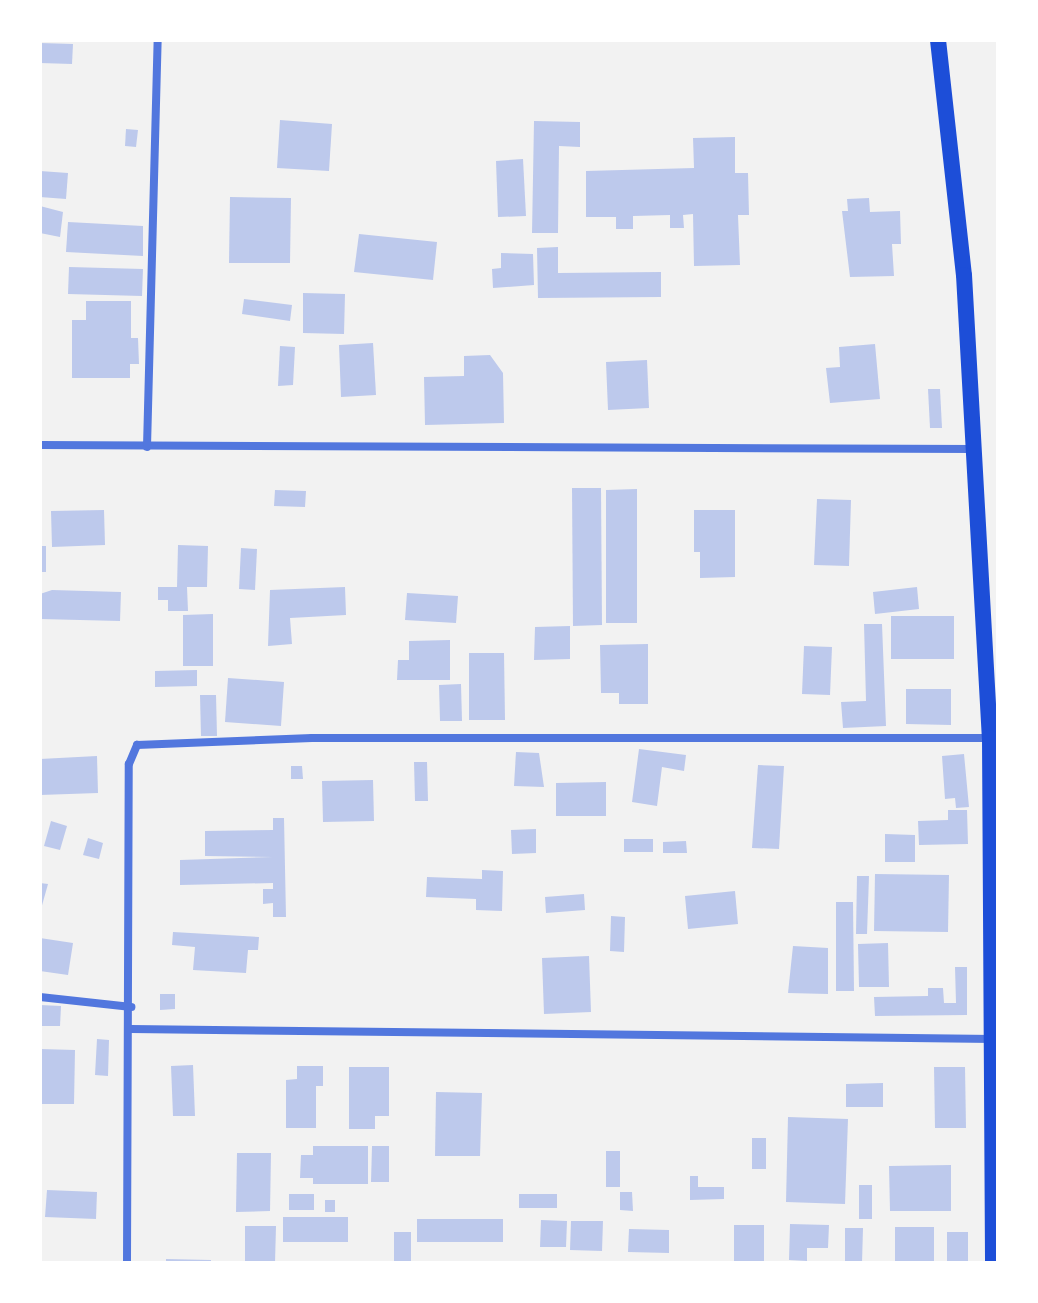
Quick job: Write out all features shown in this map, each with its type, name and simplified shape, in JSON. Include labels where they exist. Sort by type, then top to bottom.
[{"type":"main road","points":[[938,40],[964,275],[995,796],[993,1263]]},
{"type":"street","points":[[147,447],[158,40]]},
{"type":"street","points":[[40,445],[974,449]]},
{"type":"street","points":[[127,1263],[131,1029],[129,764],[140,743],[990,738]]},
{"type":"street","points":[[40,997],[131,1007]]},
{"type":"street","points":[[131,1029],[995,1039]]},
{"type":"building","points":[[40,43],[73,44],[72,64],[40,63]]},
{"type":"building","points":[[280,120],[332,124],[329,171],[277,168]]},
{"type":"building","points":[[534,121],[580,122],[580,147],[559,146],[558,233],[532,233]]},
{"type":"building","points":[[126,129],[138,130],[136,147],[125,146]]},
{"type":"building","points":[[735,137],[735,173],[748,173],[749,215],[738,215],[740,265],[694,266],[693,214],[683,215],[684,228],[670,228],[670,215],[633,216],[633,229],[616,229],[616,217],[586,217],[586,171],[694,168],[693,138]]},
{"type":"building","points":[[523,159],[526,216],[498,217],[496,161]]},
{"type":"building","points":[[40,171],[68,173],[66,199],[40,197]]},
{"type":"building","points":[[230,197],[291,198],[290,263],[229,263]]},
{"type":"building","points":[[869,198],[870,212],[900,211],[901,244],[892,244],[894,276],[850,277],[842,211],[848,211],[847,199]]},
{"type":"building","points":[[40,206],[63,212],[60,237],[40,233]]},
{"type":"building","points":[[68,222],[143,226],[143,256],[66,252]]},
{"type":"building","points":[[359,234],[437,242],[433,280],[354,272]]},
{"type":"building","points":[[558,247],[558,273],[661,272],[661,297],[538,298],[537,248]]},
{"type":"building","points":[[501,253],[533,254],[534,285],[493,288],[492,269],[501,268]]},
{"type":"building","points":[[69,267],[143,269],[142,296],[68,294]]},
{"type":"building","points":[[303,293],[345,294],[344,334],[303,333]]},
{"type":"building","points":[[244,299],[292,305],[290,321],[242,314]]},
{"type":"building","points":[[86,301],[131,301],[131,338],[138,338],[139,364],[130,364],[130,378],[72,378],[72,320],[86,320]]},
{"type":"building","points":[[373,343],[376,395],[341,397],[339,345]]},
{"type":"building","points":[[875,344],[880,399],[830,403],[826,368],[840,367],[839,347]]},
{"type":"building","points":[[280,346],[295,347],[293,385],[278,386]]},
{"type":"building","points":[[490,355],[503,373],[504,423],[425,425],[424,377],[464,376],[464,356]]},
{"type":"building","points":[[647,360],[649,408],[608,410],[606,362]]},
{"type":"building","points":[[928,389],[940,389],[942,428],[930,428]]},
{"type":"building","points":[[572,488],[601,488],[602,625],[573,626]]},
{"type":"building","points":[[637,489],[637,623],[606,623],[606,490]]},
{"type":"building","points":[[275,490],[306,491],[305,507],[274,506]]},
{"type":"building","points":[[817,499],[851,500],[849,566],[814,565]]},
{"type":"building","points":[[104,510],[105,545],[52,547],[51,511]]},
{"type":"building","points":[[694,510],[735,510],[735,577],[700,578],[700,552],[694,552]]},
{"type":"building","points":[[178,545],[208,546],[207,587],[187,587],[188,611],[168,611],[168,600],[158,600],[158,587],[177,587]]},
{"type":"building","points":[[40,546],[46,546],[46,572],[40,572]]},
{"type":"building","points":[[241,548],[257,549],[255,590],[239,589]]},
{"type":"building","points":[[345,587],[346,615],[290,618],[292,644],[268,646],[270,590]]},
{"type":"building","points":[[917,587],[919,609],[875,614],[873,592]]},
{"type":"building","points":[[52,590],[121,592],[120,621],[40,619],[40,594]]},
{"type":"building","points":[[407,593],[458,596],[456,623],[405,620]]},
{"type":"building","points":[[213,614],[213,666],[183,666],[183,615]]},
{"type":"building","points":[[891,616],[954,616],[954,659],[891,659]]},
{"type":"building","points":[[864,624],[882,624],[886,726],[843,728],[841,702],[866,701]]},
{"type":"building","points":[[570,626],[570,659],[534,660],[535,627]]},
{"type":"building","points":[[450,640],[450,680],[397,680],[398,660],[409,660],[409,641]]},
{"type":"building","points":[[648,644],[648,704],[619,704],[619,693],[601,693],[600,645]]},
{"type":"building","points":[[804,646],[832,647],[830,695],[802,694]]},
{"type":"building","points":[[469,653],[504,653],[505,720],[469,720]]},
{"type":"building","points":[[197,670],[197,686],[155,687],[155,671]]},
{"type":"building","points":[[228,678],[284,682],[281,726],[225,722]]},
{"type":"building","points":[[461,684],[462,721],[440,721],[439,685]]},
{"type":"building","points":[[906,689],[951,689],[951,725],[906,724]]},
{"type":"building","points":[[200,695],[216,695],[217,736],[201,736]]},
{"type":"building","points":[[639,749],[686,755],[684,771],[662,767],[657,806],[632,802]]},
{"type":"building","points":[[516,752],[539,753],[544,787],[514,786]]},
{"type":"building","points":[[964,754],[969,807],[956,808],[955,798],[945,799],[942,756]]},
{"type":"building","points":[[97,756],[98,793],[40,795],[40,759]]},
{"type":"building","points":[[414,762],[427,762],[428,801],[415,801]]},
{"type":"building","points":[[758,765],[784,766],[779,849],[752,848]]},
{"type":"building","points":[[291,766],[302,766],[303,779],[291,779]]},
{"type":"building","points":[[373,780],[374,821],[323,822],[322,781]]},
{"type":"building","points":[[606,782],[606,816],[556,816],[556,783]]},
{"type":"building","points":[[948,810],[967,810],[968,844],[919,845],[918,821],[948,820]]},
{"type":"building","points":[[273,818],[284,818],[286,917],[273,917],[273,903],[263,904],[263,889],[273,889],[273,883],[180,885],[180,860],[273,857],[205,856],[205,831],[273,830]]},
{"type":"building","points":[[51,821],[67,826],[60,850],[44,846]]},
{"type":"building","points":[[536,829],[536,853],[512,854],[511,830]]},
{"type":"building","points":[[885,834],[915,835],[915,862],[885,862]]},
{"type":"building","points":[[88,838],[103,843],[99,859],[83,855]]},
{"type":"building","points":[[624,839],[653,839],[653,852],[624,852]]},
{"type":"building","points":[[686,841],[687,853],[663,853],[663,842]]},
{"type":"building","points":[[482,870],[503,871],[502,911],[476,910],[476,899],[426,897],[427,877],[482,879]]},
{"type":"building","points":[[875,874],[949,875],[948,932],[874,931]]},
{"type":"building","points":[[857,876],[869,876],[867,934],[856,934]]},
{"type":"building","points":[[40,883],[48,884],[41,909],[40,909]]},
{"type":"building","points":[[735,891],[738,924],[688,929],[685,896]]},
{"type":"building","points":[[584,894],[585,910],[546,913],[545,897]]},
{"type":"building","points":[[836,902],[853,902],[854,991],[836,991]]},
{"type":"building","points":[[611,916],[625,917],[624,952],[610,951]]},
{"type":"building","points":[[173,932],[259,937],[258,950],[248,950],[246,973],[193,970],[195,947],[172,945]]},
{"type":"building","points":[[40,938],[73,943],[68,975],[40,971]]},
{"type":"building","points":[[888,943],[889,987],[859,987],[858,944]]},
{"type":"building","points":[[793,946],[828,948],[828,994],[788,993]]},
{"type":"building","points":[[589,956],[591,1012],[544,1014],[542,958]]},
{"type":"building","points":[[955,967],[967,967],[967,1015],[875,1016],[874,997],[928,996],[928,988],[943,988],[944,1003],[956,1003]]},
{"type":"building","points":[[160,994],[175,994],[175,1009],[160,1010]]},
{"type":"building","points":[[40,1005],[61,1006],[60,1026],[40,1026]]},
{"type":"building","points":[[97,1039],[109,1040],[108,1076],[95,1075]]},
{"type":"building","points":[[40,1049],[75,1050],[74,1104],[40,1104]]},
{"type":"building","points":[[193,1065],[195,1116],[173,1116],[171,1066]]},
{"type":"building","points":[[297,1066],[323,1066],[323,1086],[316,1086],[316,1128],[286,1128],[286,1080],[297,1079]]},
{"type":"building","points":[[349,1067],[389,1067],[389,1116],[375,1116],[375,1129],[349,1129]]},
{"type":"building","points":[[934,1067],[965,1067],[966,1128],[935,1128]]},
{"type":"building","points":[[883,1083],[883,1107],[846,1107],[846,1084]]},
{"type":"building","points":[[436,1092],[482,1093],[480,1156],[435,1156]]},
{"type":"building","points":[[788,1117],[848,1119],[845,1204],[786,1202]]},
{"type":"building","points":[[752,1138],[766,1138],[766,1169],[752,1169]]},
{"type":"building","points":[[313,1146],[368,1146],[368,1184],[313,1184],[313,1178],[300,1178],[301,1155],[313,1155]]},
{"type":"building","points":[[372,1146],[389,1146],[389,1182],[371,1182]]},
{"type":"building","points":[[606,1151],[620,1151],[620,1187],[606,1187]]},
{"type":"building","points":[[237,1153],[271,1153],[270,1211],[236,1212]]},
{"type":"building","points":[[951,1165],[951,1211],[890,1211],[889,1166]]},
{"type":"building","points":[[690,1176],[698,1176],[698,1187],[724,1187],[724,1199],[690,1200]]},
{"type":"building","points":[[859,1185],[872,1185],[872,1219],[859,1219]]},
{"type":"building","points":[[47,1190],[97,1192],[96,1219],[45,1217]]},
{"type":"building","points":[[620,1192],[632,1192],[633,1211],[620,1210]]},
{"type":"building","points":[[289,1194],[314,1194],[314,1210],[289,1210]]},
{"type":"building","points":[[519,1194],[557,1194],[557,1208],[519,1208]]},
{"type":"building","points":[[325,1200],[335,1200],[335,1212],[325,1212]]},
{"type":"building","points":[[283,1217],[348,1217],[348,1242],[283,1242]]},
{"type":"building","points":[[417,1219],[503,1219],[503,1242],[417,1242]]},
{"type":"building","points":[[541,1220],[567,1221],[566,1247],[540,1247]]},
{"type":"building","points":[[571,1221],[603,1221],[602,1251],[570,1250]]},
{"type":"building","points":[[790,1224],[829,1225],[828,1248],[807,1248],[807,1261],[789,1260]]},
{"type":"building","points":[[734,1225],[764,1225],[764,1263],[734,1263]]},
{"type":"building","points":[[245,1226],[276,1226],[275,1263],[245,1263]]},
{"type":"building","points":[[895,1227],[934,1227],[934,1263],[895,1263]]},
{"type":"building","points":[[845,1228],[863,1228],[862,1263],[845,1263]]},
{"type":"building","points":[[629,1229],[669,1230],[669,1253],[628,1252]]},
{"type":"building","points":[[394,1232],[411,1232],[411,1263],[394,1263]]},
{"type":"building","points":[[947,1232],[968,1232],[968,1263],[947,1263]]},
{"type":"building","points":[[166,1259],[211,1260],[211,1263],[166,1263]]}]
